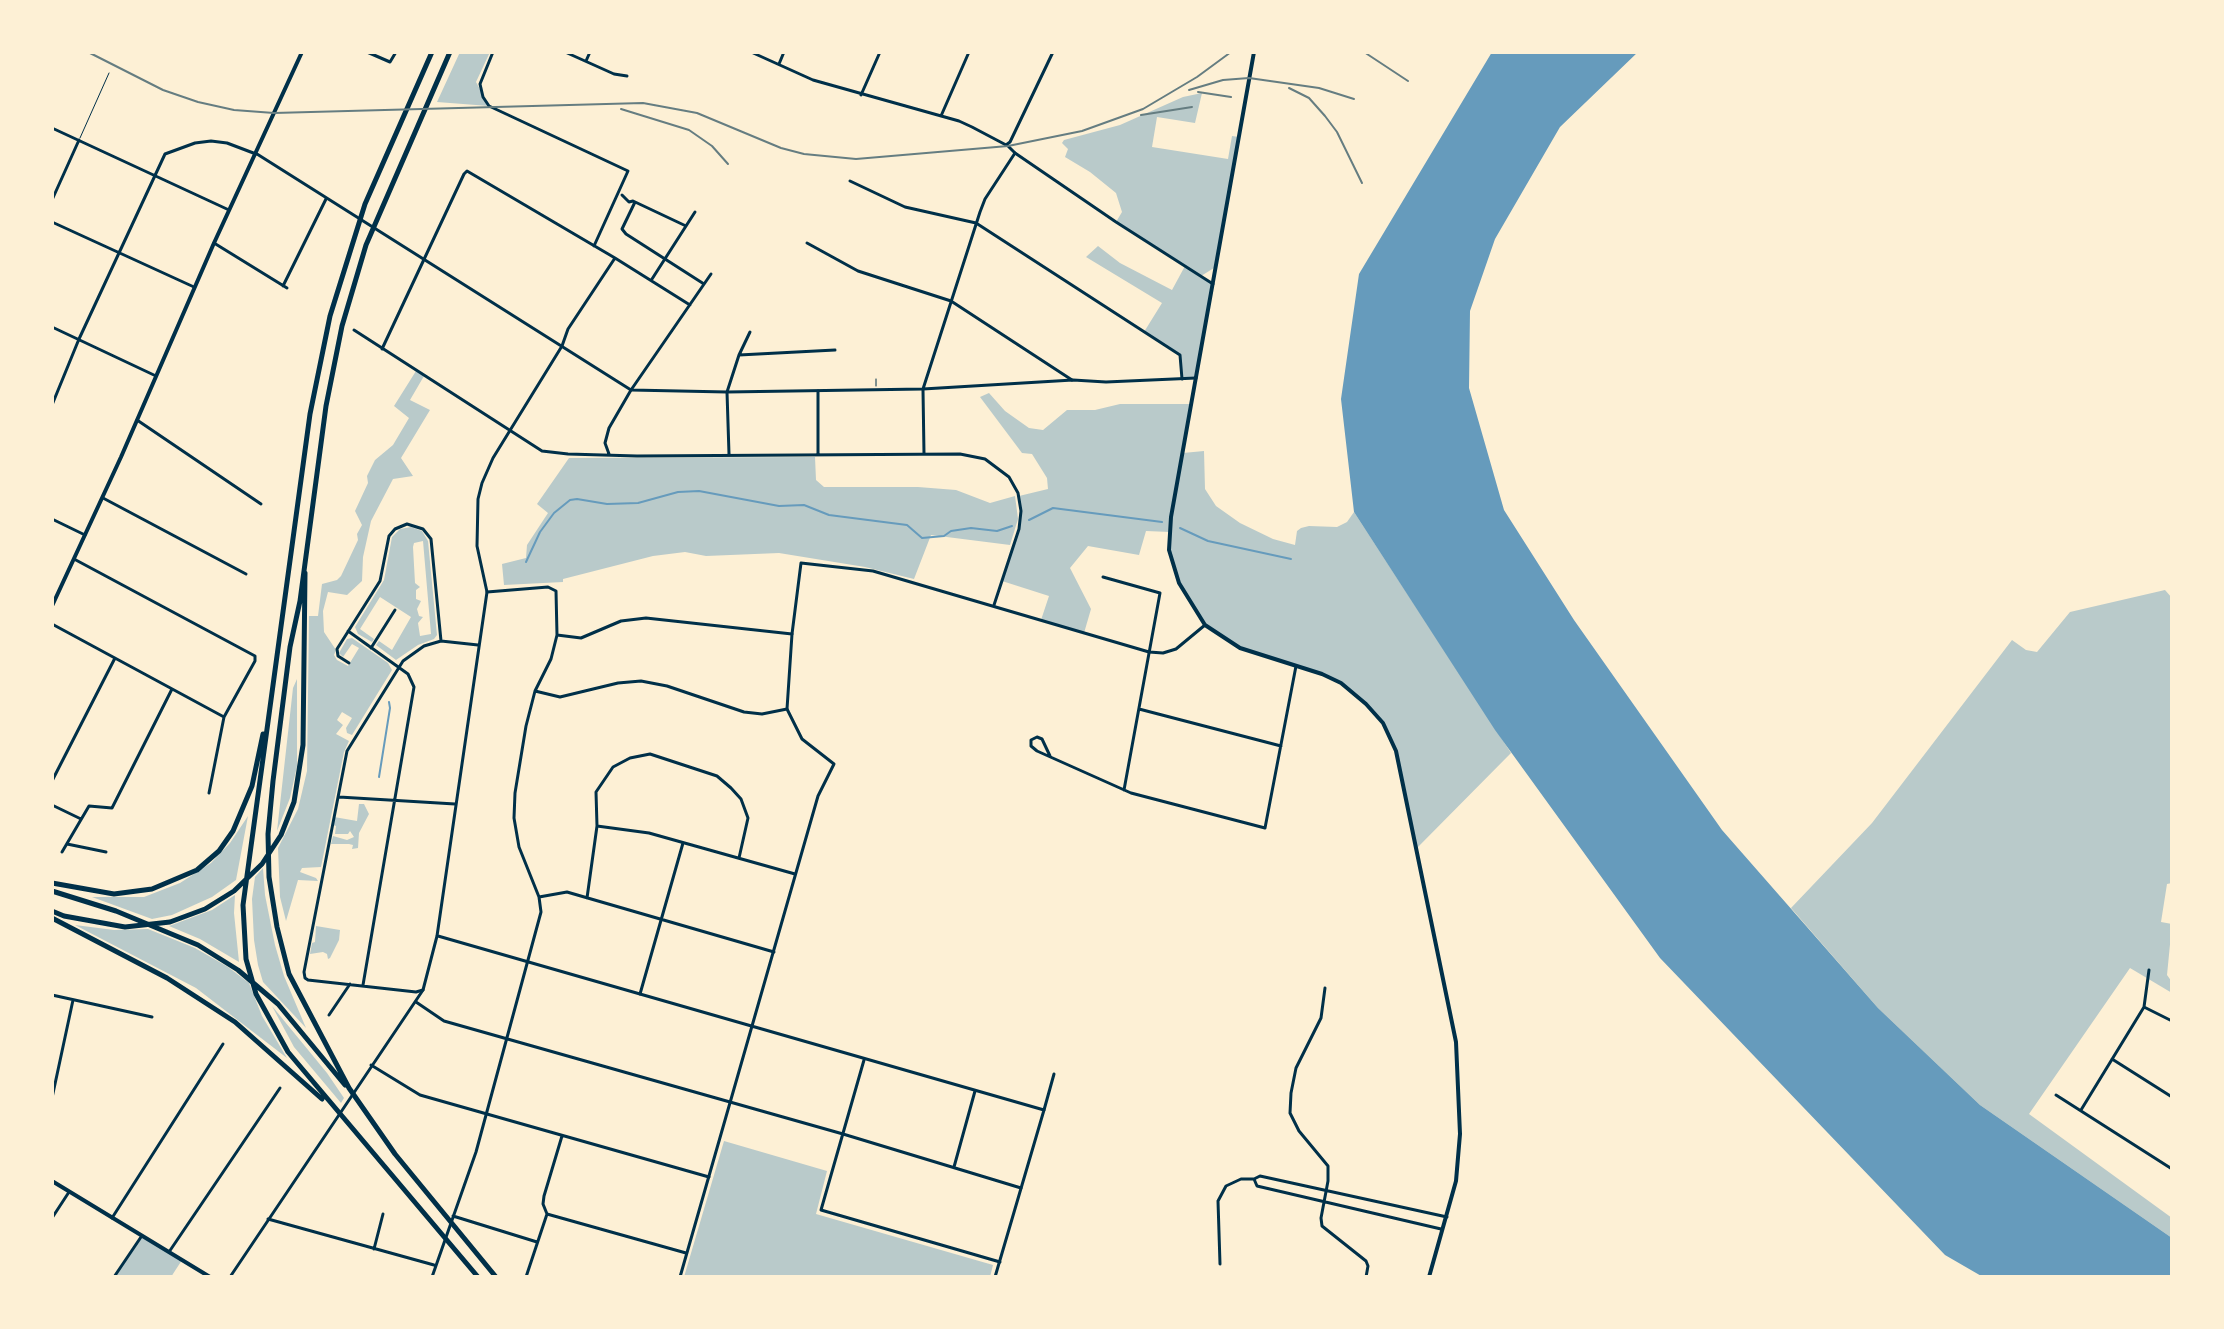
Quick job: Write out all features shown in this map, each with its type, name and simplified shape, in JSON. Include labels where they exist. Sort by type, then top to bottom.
[{"type":"highway","points":[[430,52],[353,235],[330,316],[310,414],[243,905],[246,959],[256,994],[288,1052],[478,1277]]},
{"type":"highway","points":[[452,52],[379,212],[342,326],[326,406],[273,781],[268,834],[269,877],[289,974],[349,1089],[395,1154],[496,1277]]},
{"type":"highway","points":[[52,911],[125,927],[170,922],[205,909],[234,891],[262,864],[281,835],[294,802],[303,745],[305,552]]},
{"type":"highway","points":[[52,883],[114,894],[152,889],[197,870],[219,851],[233,831],[252,786],[272,693]]},
{"type":"highway","points":[[52,891],[116,911],[198,945],[238,970],[278,1004],[349,1089]]},
{"type":"highway","points":[[52,918],[167,978],[235,1022],[335,1110]]},
{"type":"main road","points":[[52,606],[302,52]]},
{"type":"main road","points":[[1254,52],[1171,517],[1169,550],[1179,583],[1205,625],[1240,648],[1341,683],[1383,723],[1396,751],[1456,1042],[1460,1134],[1456,1181],[1429,1277]]},
{"type":"main road","points":[[52,1181],[210,1277]]},
{"type":"street","points":[[367,52],[390,62],[396,52]]},
{"type":"street","points":[[493,52],[481,80],[485,102],[497,112],[628,171],[594,246]]},
{"type":"street","points":[[565,52],[614,74],[627,76]]},
{"type":"street","points":[[586,61],[590,52]]},
{"type":"street","points":[[751,52],[813,80],[959,121],[1006,145],[1213,284]]},
{"type":"street","points":[[779,64],[784,52]]},
{"type":"street","points":[[861,95],[880,52]]},
{"type":"street","points":[[941,116],[969,52]]},
{"type":"street","points":[[1006,145],[1053,52]]},
{"type":"street","points":[[52,128],[229,210]]},
{"type":"street","points":[[52,200],[79,140]]},
{"type":"street","points":[[52,405],[162,158],[170,150],[211,141],[227,143],[256,154],[631,390],[923,389],[1073,380],[1106,382],[1196,378]]},
{"type":"street","points":[[924,454],[923,389],[985,199],[1015,153]]},
{"type":"street","points":[[382,349],[464,174],[471,171],[690,305]]},
{"type":"street","points":[[850,181],[905,207],[976,223],[1180,355],[1182,379]]},
{"type":"street","points":[[620,194],[686,226]]},
{"type":"street","points":[[214,243],[285,287],[326,199]]},
{"type":"street","points":[[634,201],[622,229],[626,234],[704,284]]},
{"type":"street","points":[[651,281],[695,212]]},
{"type":"street","points":[[52,222],[194,287]]},
{"type":"street","points":[[807,243],[858,271],[951,301],[1073,380]]},
{"type":"street","points":[[230,1277],[423,990],[437,936],[487,592],[477,546],[478,499],[493,458],[562,346],[568,329],[615,258]]},
{"type":"street","points":[[609,454],[605,439],[631,390],[711,274]]},
{"type":"street","points":[[52,327],[156,376]]},
{"type":"street","points":[[354,330],[542,451],[568,454],[924,454],[980,457],[1000,467],[1015,487],[1021,511],[1019,529],[994,605]]},
{"type":"street","points":[[729,454],[727,392],[750,332]]},
{"type":"street","points":[[739,355],[835,350]]},
{"type":"street","points":[[818,390],[818,455]]},
{"type":"street","points":[[137,420],[261,504]]},
{"type":"street","points":[[103,498],[246,574]]},
{"type":"street","points":[[52,519],[86,535]]},
{"type":"street","points":[[349,663],[337,653],[381,579],[387,538],[397,528],[408,524],[423,529],[431,540],[441,641]]},
{"type":"street","points":[[74,559],[255,656],[224,717],[209,793]]},
{"type":"street","points":[[680,1277],[818,796],[834,764],[804,741],[787,709],[801,563],[873,571],[1149,652],[1163,653],[1176,649],[1205,625]]},
{"type":"street","points":[[1103,577],[1160,593],[1124,790]]},
{"type":"street","points":[[432,1277],[476,1152],[541,912],[539,897],[519,847],[514,818],[515,793],[535,691],[551,659],[557,635],[556,591],[548,587],[487,592]]},
{"type":"street","points":[[371,648],[395,610]]},
{"type":"street","points":[[557,635],[581,638],[621,621],[646,618],[792,634]]},
{"type":"street","points":[[52,624],[224,717]]},
{"type":"street","points":[[348,631],[409,675],[414,688],[363,985]]},
{"type":"street","points":[[423,990],[416,992],[308,980],[304,972],[348,748],[399,667],[417,650],[441,641],[479,645]]},
{"type":"street","points":[[52,781],[115,658]]},
{"type":"street","points":[[1050,756],[1042,739],[1037,737],[1031,740],[1031,747],[1050,756],[1124,790],[1265,828],[1296,666]]},
{"type":"street","points":[[535,691],[560,697],[618,683],[641,681],[667,686],[744,712],[762,714],[787,709]]},
{"type":"street","points":[[62,852],[89,806],[112,808],[172,689]]},
{"type":"street","points":[[1139,709],[1281,746]]},
{"type":"street","points":[[587,898],[597,826],[596,792],[613,767],[630,758],[650,754],[717,776],[741,799],[748,818],[739,858]]},
{"type":"street","points":[[339,797],[455,804]]},
{"type":"street","points":[[52,805],[81,819]]},
{"type":"street","points":[[597,826],[649,833],[796,875]]},
{"type":"street","points":[[640,994],[683,843]]},
{"type":"street","points":[[67,844],[106,852]]},
{"type":"street","points":[[539,897],[567,892],[774,952]]},
{"type":"street","points":[[437,936],[1044,1110]]},
{"type":"street","points":[[2081,1110],[2144,1007],[2149,970]]},
{"type":"street","points":[[329,1015],[350,984]]},
{"type":"street","points":[[1325,988],[1321,1018],[1296,1068],[1290,1109],[1297,1128],[1327,1163],[1329,1172],[1322,1226],[1366,1261],[1366,1277]]},
{"type":"street","points":[[52,995],[152,1017]]},
{"type":"street","points":[[52,1098],[73,999]]},
{"type":"street","points":[[416,1002],[444,1021],[1021,1188]]},
{"type":"street","points":[[2144,1007],[2172,1021]]},
{"type":"street","points":[[112,1218],[223,1044]]},
{"type":"street","points":[[2112,1059],[2172,1097]]},
{"type":"street","points":[[864,1060],[821,1210],[1000,1262]]},
{"type":"street","points":[[371,1065],[420,1095],[709,1177]]},
{"type":"street","points":[[995,1277],[1054,1074]]},
{"type":"street","points":[[169,1252],[280,1088]]},
{"type":"street","points":[[954,1167],[975,1091]]},
{"type":"street","points":[[2056,1095],[2172,1169]]},
{"type":"street","points":[[526,1277],[547,1214],[544,1196],[562,1136]]},
{"type":"street","points":[[1220,1264],[1220,1195],[1233,1182],[1245,1178],[1260,1176],[1447,1217]]},
{"type":"street","points":[[1254,1179],[1257,1186],[1444,1230]]},
{"type":"street","points":[[52,1218],[69,1192]]},
{"type":"street","points":[[374,1249],[383,1214]]},
{"type":"street","points":[[547,1214],[687,1253]]},
{"type":"street","points":[[452,1216],[537,1242]]},
{"type":"street","points":[[268,1219],[436,1265]]},
{"type":"street","points":[[114,1277],[141,1236]]},
{"type":"lane","points":[[79,140],[109,73]]},
{"type":"lane","points":[[876,379],[876,389]]},
{"type":"shaded area","points":[[460,52],[490,52],[476,82],[489,106],[437,102]]},
{"type":"shaded area","points":[[1202,93],[1195,123],[1157,117],[1152,147],[1228,159],[1232,136],[1239,137],[1214,268],[1201,276],[1213,284],[1196,378],[1182,379],[1180,355],[1144,332],[1162,303],[1086,257],[1098,246],[1120,263],[1172,290],[1185,266],[1116,222],[1122,212],[1116,193],[1065,157],[1068,149],[1062,143],[1120,125],[1183,97]]},
{"type":"shaded area","points":[[416,371],[424,376],[410,400],[430,410],[401,458],[413,476],[393,479],[371,521],[363,557],[362,581],[347,595],[328,592],[323,611],[324,632],[336,650],[334,655],[337,660],[348,666],[359,648],[352,644],[343,657],[339,653],[347,639],[352,638],[388,663],[392,670],[352,735],[347,733],[346,728],[352,718],[342,712],[337,720],[343,725],[336,734],[349,741],[344,752],[321,867],[302,868],[300,872],[318,881],[298,880],[286,921],[280,897],[278,848],[298,809],[307,771],[309,616],[318,616],[322,584],[341,576],[358,540],[357,534],[362,525],[355,511],[368,483],[367,476],[375,460],[393,445],[409,418],[394,406]]},
{"type":"shaded area","points":[[989,393],[1005,411],[1029,428],[1043,430],[1067,410],[1095,410],[1120,404],[1192,404],[1183,453],[1204,451],[1205,489],[1216,506],[1240,523],[1273,539],[1295,545],[1297,531],[1301,528],[1337,527],[1347,522],[1354,512],[1511,753],[1417,848],[1396,751],[1383,723],[1341,683],[1240,648],[1205,625],[1179,583],[1169,550],[1170,532],[1146,531],[1139,555],[1088,546],[1070,568],[1091,609],[1084,633],[1041,620],[1049,596],[1002,581],[1019,529],[1019,496],[1048,489],[1047,478],[1032,454],[1022,453],[980,397]]},
{"type":"shaded area","points":[[815,457],[816,480],[824,487],[956,490],[990,503],[1015,496],[1018,519],[1010,545],[931,535],[914,579],[865,567],[779,553],[706,556],[685,552],[653,556],[563,579],[563,582],[504,585],[502,564],[526,558],[527,545],[548,513],[537,504],[569,458]]},
{"type":"shaded area","points":[[411,527],[422,531],[428,541],[437,635],[396,660],[376,645],[379,641],[392,650],[411,617],[380,597],[360,629],[374,639],[372,642],[358,634],[355,627],[384,580],[392,537],[400,529]],"holes":[[[423,541],[431,634],[420,636],[418,623],[423,617],[419,616],[417,609],[421,601],[416,599],[416,590],[420,587],[415,583],[413,547],[414,543]]]},
{"type":"shaded area","points":[[2165,590],[2172,598],[2172,883],[2167,884],[2161,922],[2172,924],[2167,975],[2172,982],[2172,993],[2130,968],[2029,1114],[2172,1218],[2172,1238],[1980,1105],[1878,1008],[1791,908],[1872,823],[2012,640],[2026,650],[2037,652],[2070,612]]},
{"type":"shaded area","points":[[297,679],[297,766],[290,798],[277,831],[293,688]]},
{"type":"shaded area","points":[[359,804],[364,804],[369,814],[359,833],[358,848],[352,849],[353,845],[349,844],[331,844],[333,836],[347,840],[354,837],[350,831],[348,834],[335,834],[334,817],[357,821]]},
{"type":"shaded area","points":[[248,816],[236,880],[212,897],[172,915],[152,919],[92,897],[144,897],[180,883],[211,863],[230,843]]},
{"type":"shaded area","points":[[263,868],[275,945],[284,976],[306,1028],[263,982],[258,965],[252,899],[255,877]]},
{"type":"shaded area","points":[[235,895],[239,962],[200,939],[169,926],[212,910]]},
{"type":"shaded area","points":[[75,925],[114,930],[148,929],[195,948],[228,967],[249,983],[262,1016],[287,1058],[196,988]]},
{"type":"shaded area","points":[[316,926],[340,930],[339,940],[328,959],[323,952],[310,954]]},
{"type":"shaded area","points":[[272,1006],[327,1073],[344,1098],[341,1103],[294,1047]]},
{"type":"shaded area","points":[[724,1141],[827,1171],[816,1214],[993,1265],[990,1277],[684,1277]]},
{"type":"shaded area","points":[[141,1236],[182,1260],[171,1277],[114,1277]]},
{"type":"water","points":[[1492,52],[1638,52],[1560,127],[1495,239],[1470,311],[1469,388],[1504,510],[1574,620],[1722,830],[1878,1008],[1980,1105],[2172,1238],[2172,1277],[1983,1277],[1945,1255],[1660,958],[1495,730],[1354,512],[1341,399],[1359,274]]},
{"type":"waterway","points":[[526,562],[540,532],[554,513],[570,500],[577,499],[607,504],[638,503],[678,492],[699,491],[779,506],[804,505],[829,515],[907,525],[922,538],[944,536],[951,531],[971,528],[997,531],[1012,526]]},
{"type":"waterway","points":[[1029,520],[1053,508],[1162,522]]},
{"type":"waterway","points":[[1180,528],[1208,541],[1291,559]]},
{"type":"waterway","points":[[379,777],[389,702]]},
{"type":"railway","points":[[88,52],[163,90],[234,110],[274,113],[643,103],[697,113],[781,148],[804,154],[856,159],[1008,146],[1082,131],[1143,109],[1197,77],[1231,52]]},
{"type":"railway","points":[[1364,52],[1408,81]]},
{"type":"railway","points":[[1189,90],[1223,80],[1249,78],[1319,88],[1354,99]]},
{"type":"railway","points":[[1289,88],[1309,98],[1325,116],[1337,132],[1362,183]]},
{"type":"railway","points":[[1198,92],[1231,97]]},
{"type":"railway","points":[[1141,115],[1192,107]]},
{"type":"railway","points":[[621,109],[689,130],[712,146],[728,164]]}]
